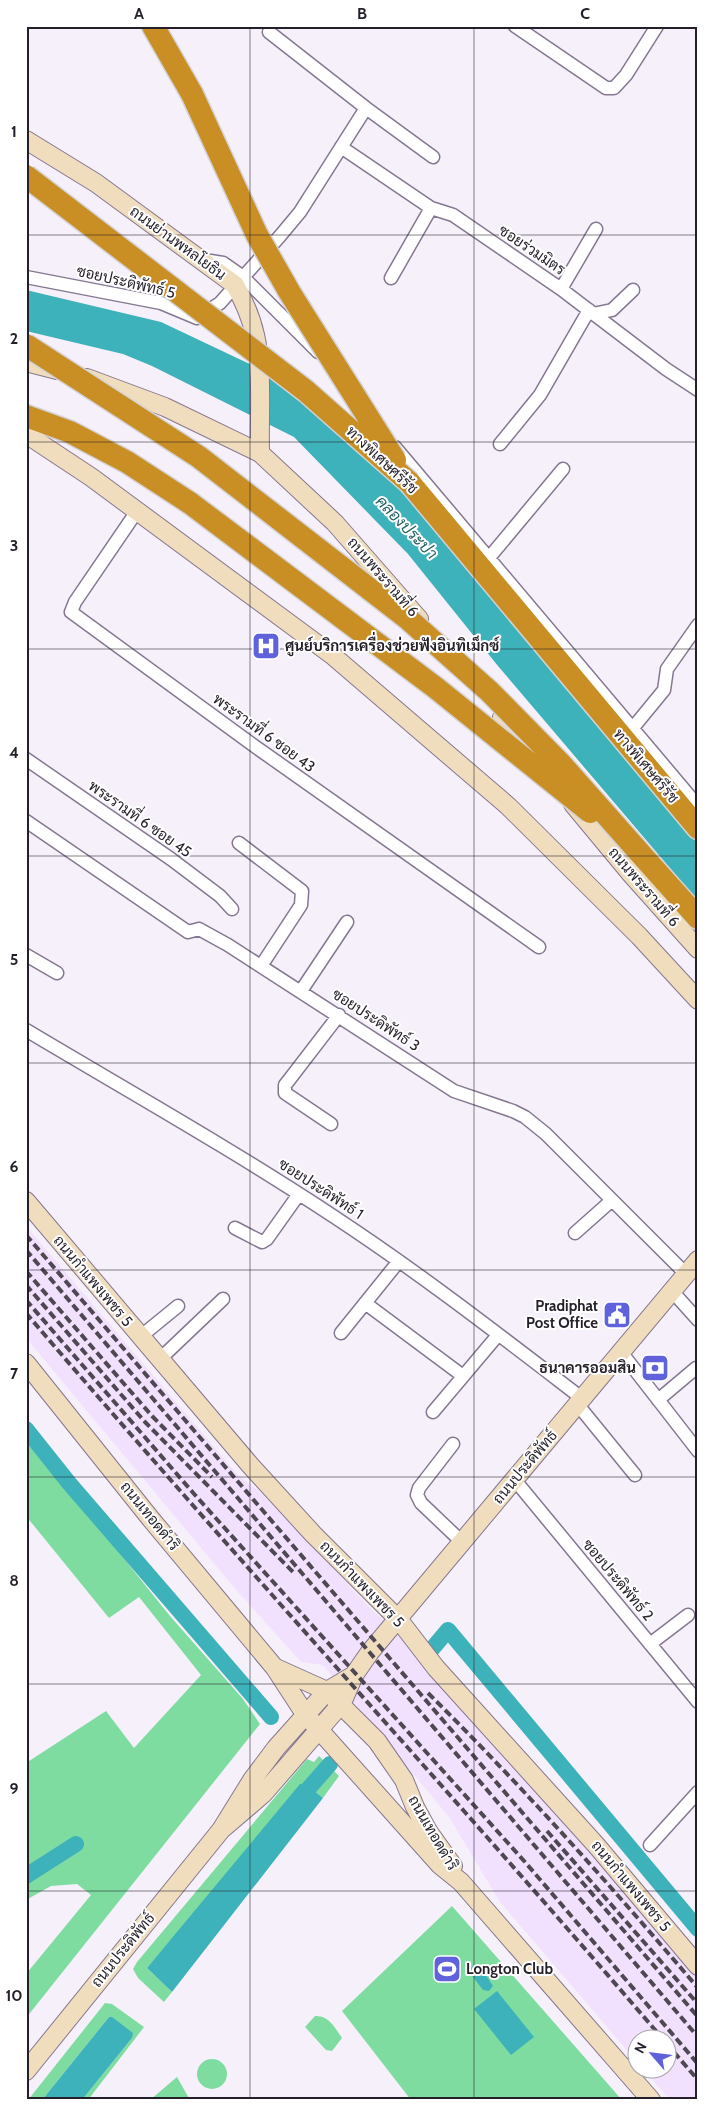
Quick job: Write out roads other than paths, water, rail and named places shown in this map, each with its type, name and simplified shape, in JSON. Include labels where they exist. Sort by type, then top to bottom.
[{"type":"highway","points":[[153,26],[192,94],[258,235],[285,285],[410,483]]},
{"type":"highway","name":"ทางพิเศษศรีรัช","points":[[26,176],[306,391],[410,483],[698,828]]},
{"type":"highway","points":[[26,345],[198,458],[407,618],[490,692],[548,751],[698,918]]},
{"type":"highway","points":[[26,416],[70,432],[127,462],[190,503],[436,688],[639,852]]},
{"type":"main road","name":"ถนนย่านพหลโยธิน","points":[[26,140],[96,183],[204,260],[239,281],[255,334],[259,358],[260,453]]},
{"type":"main road","name":"ถนนพระรามที่ 6","points":[[26,362],[122,389],[206,425],[260,453],[306,493],[366,557],[458,663],[631,874],[698,949]]},
{"type":"main road","points":[[26,434],[137,511],[332,655],[508,806],[640,936],[698,1000]]},
{"type":"main road","name":"ถนนกำแพงเพชร 5","points":[[26,1201],[250,1465],[320,1541],[399,1620],[436,1668],[596,1844],[698,1966]]},
{"type":"main road","name":"ถนนประดิพัทธ์","points":[[221,1830],[263,1794],[342,1703],[354,1675],[370,1652],[464,1543],[514,1479],[698,1260]]},
{"type":"main road","name":"ถนนเทอดดำริ","points":[[26,1363],[150,1518],[275,1668],[305,1714],[440,1865],[461,1882],[650,2100]]},
{"type":"main road","name":"ถนนเทอดดำริ","points":[[275,1668],[327,1691],[342,1703],[377,1741],[404,1780],[419,1815],[448,1857],[461,1882]]},
{"type":"main road","name":"ถนนประดิพัทธ์","points":[[26,2071],[221,1830],[252,1780],[305,1714],[327,1691],[354,1675]]},
{"type":"street","points":[[515,26],[606,88],[614,88],[626,75],[657,26]]},
{"type":"street","points":[[269,32],[366,108],[433,157]]},
{"type":"street","points":[[366,108],[300,212],[239,281],[294,326],[345,382],[488,559],[698,806]]},
{"type":"street","name":"ซอยร่วมมิตร","points":[[341,147],[431,208],[453,215],[561,289],[666,369],[698,390]]},
{"type":"street","points":[[391,278],[431,208]]},
{"type":"street","points":[[561,289],[596,229]]},
{"type":"street","name":"ซอยประดิพัทธ์ 5","points":[[26,277],[160,303],[197,318],[220,303],[239,281]]},
{"type":"street","points":[[500,444],[540,395],[591,312],[612,310],[633,290]]},
{"type":"street","points":[[488,559],[563,469]]},
{"type":"street","name":"พระรามที่ 6 ซอย 43","points":[[137,511],[75,602],[71,612],[253,745],[539,947]]},
{"type":"street","points":[[632,729],[664,690],[667,669],[698,625]]},
{"type":"street","name":"พระรามที่ 6 ซอย 45","points":[[26,759],[171,859],[220,896],[232,908]]},
{"type":"street","name":"ซอยประดิพัทธ์ 3","points":[[26,821],[188,932],[199,929],[261,966],[454,1091],[513,1111],[525,1117],[546,1134],[686,1274]]},
{"type":"street","points":[[239,844],[302,891],[301,905],[261,966]]},
{"type":"street","points":[[301,991],[347,922]]},
{"type":"street","points":[[26,955],[58,972]]},
{"type":"street","points":[[331,1124],[285,1093],[284,1090],[289,1080],[339,1016]]},
{"type":"street","name":"ซอยประดิพัทธ์ 1","points":[[26,1030],[156,1108],[205,1134],[299,1194],[398,1261],[498,1335],[580,1402],[635,1475]]},
{"type":"street","points":[[235,1228],[262,1242],[267,1239],[299,1194]]},
{"type":"street","points":[[575,1233],[612,1201]]},
{"type":"street","points":[[341,1333],[398,1261]]},
{"type":"street","points":[[672,1291],[698,1320]]},
{"type":"street","points":[[160,1359],[223,1299]]},
{"type":"street","points":[[365,1303],[463,1376]]},
{"type":"street","points":[[140,1337],[178,1306]]},
{"type":"street","points":[[433,1412],[498,1335]]},
{"type":"street","points":[[621,1352],[697,1449]]},
{"type":"street","points":[[658,1400],[696,1368]]},
{"type":"street","points":[[453,1444],[419,1488],[417,1495],[421,1503],[464,1543]]},
{"type":"street","name":"ซอยประดิพัทธ์ 2","points":[[514,1479],[698,1702]]},
{"type":"street","points":[[650,1644],[688,1615]]},
{"type":"street","points":[[650,1845],[698,1792]]},
{"type":"water","name":"คลองประปา","points":[[26,290],[161,322],[258,368],[314,404],[439,529],[549,668],[698,843],[698,901],[498,666],[408,554],[294,437],[152,366],[123,354],[26,331]]},
{"type":"water","points":[[300,1784],[306,1784],[323,1798],[172,1992],[147,1968]]},
{"type":"water","points":[[472,1966],[480,1966],[493,1986],[489,1991],[483,1990],[470,1973]]},
{"type":"water","points":[[497,1991],[534,2037],[511,2055],[474,2009]]},
{"type":"water","points":[[109,2017],[112,2017],[133,2033],[132,2038],[82,2100],[42,2100]]},
{"type":"waterway","points":[[26,1429],[69,1483],[271,1717]]},
{"type":"waterway","points":[[432,1649],[448,1630],[698,1929]]},
{"type":"waterway","points":[[295,1804],[330,1764]]},
{"type":"waterway","points":[[26,1876],[76,1844]]},
{"type":"railway","points":[[26,1235],[698,2017]]},
{"type":"railway","points":[[26,1250],[698,2037]]},
{"type":"railway","points":[[26,1271],[152,1416],[212,1477]]},
{"type":"railway","points":[[26,1285],[145,1422],[293,1572]]},
{"type":"railway","points":[[26,1300],[195,1495],[525,1862],[698,2064]]},
{"type":"railway","points":[[26,1313],[653,2028]]},
{"type":"railway","points":[[428,1693],[566,1837],[698,1988]]},
{"type":"railway","points":[[547,1831],[698,2004]]},
{"type":"railway","points":[[676,2055],[698,2080]]},
{"type":"place","name":"ศูนย์บริการเครื่องช่วยฟังอินทิเม็กซ์","points":[[266,646]]},
{"type":"place","name":"Pradiphat Post Office","points":[[617,1315]]},
{"type":"place","name":"ธนาคารออมสิน","points":[[655,1368]]},
{"type":"place","name":"Longton Club","points":[[447,1969]]}]
